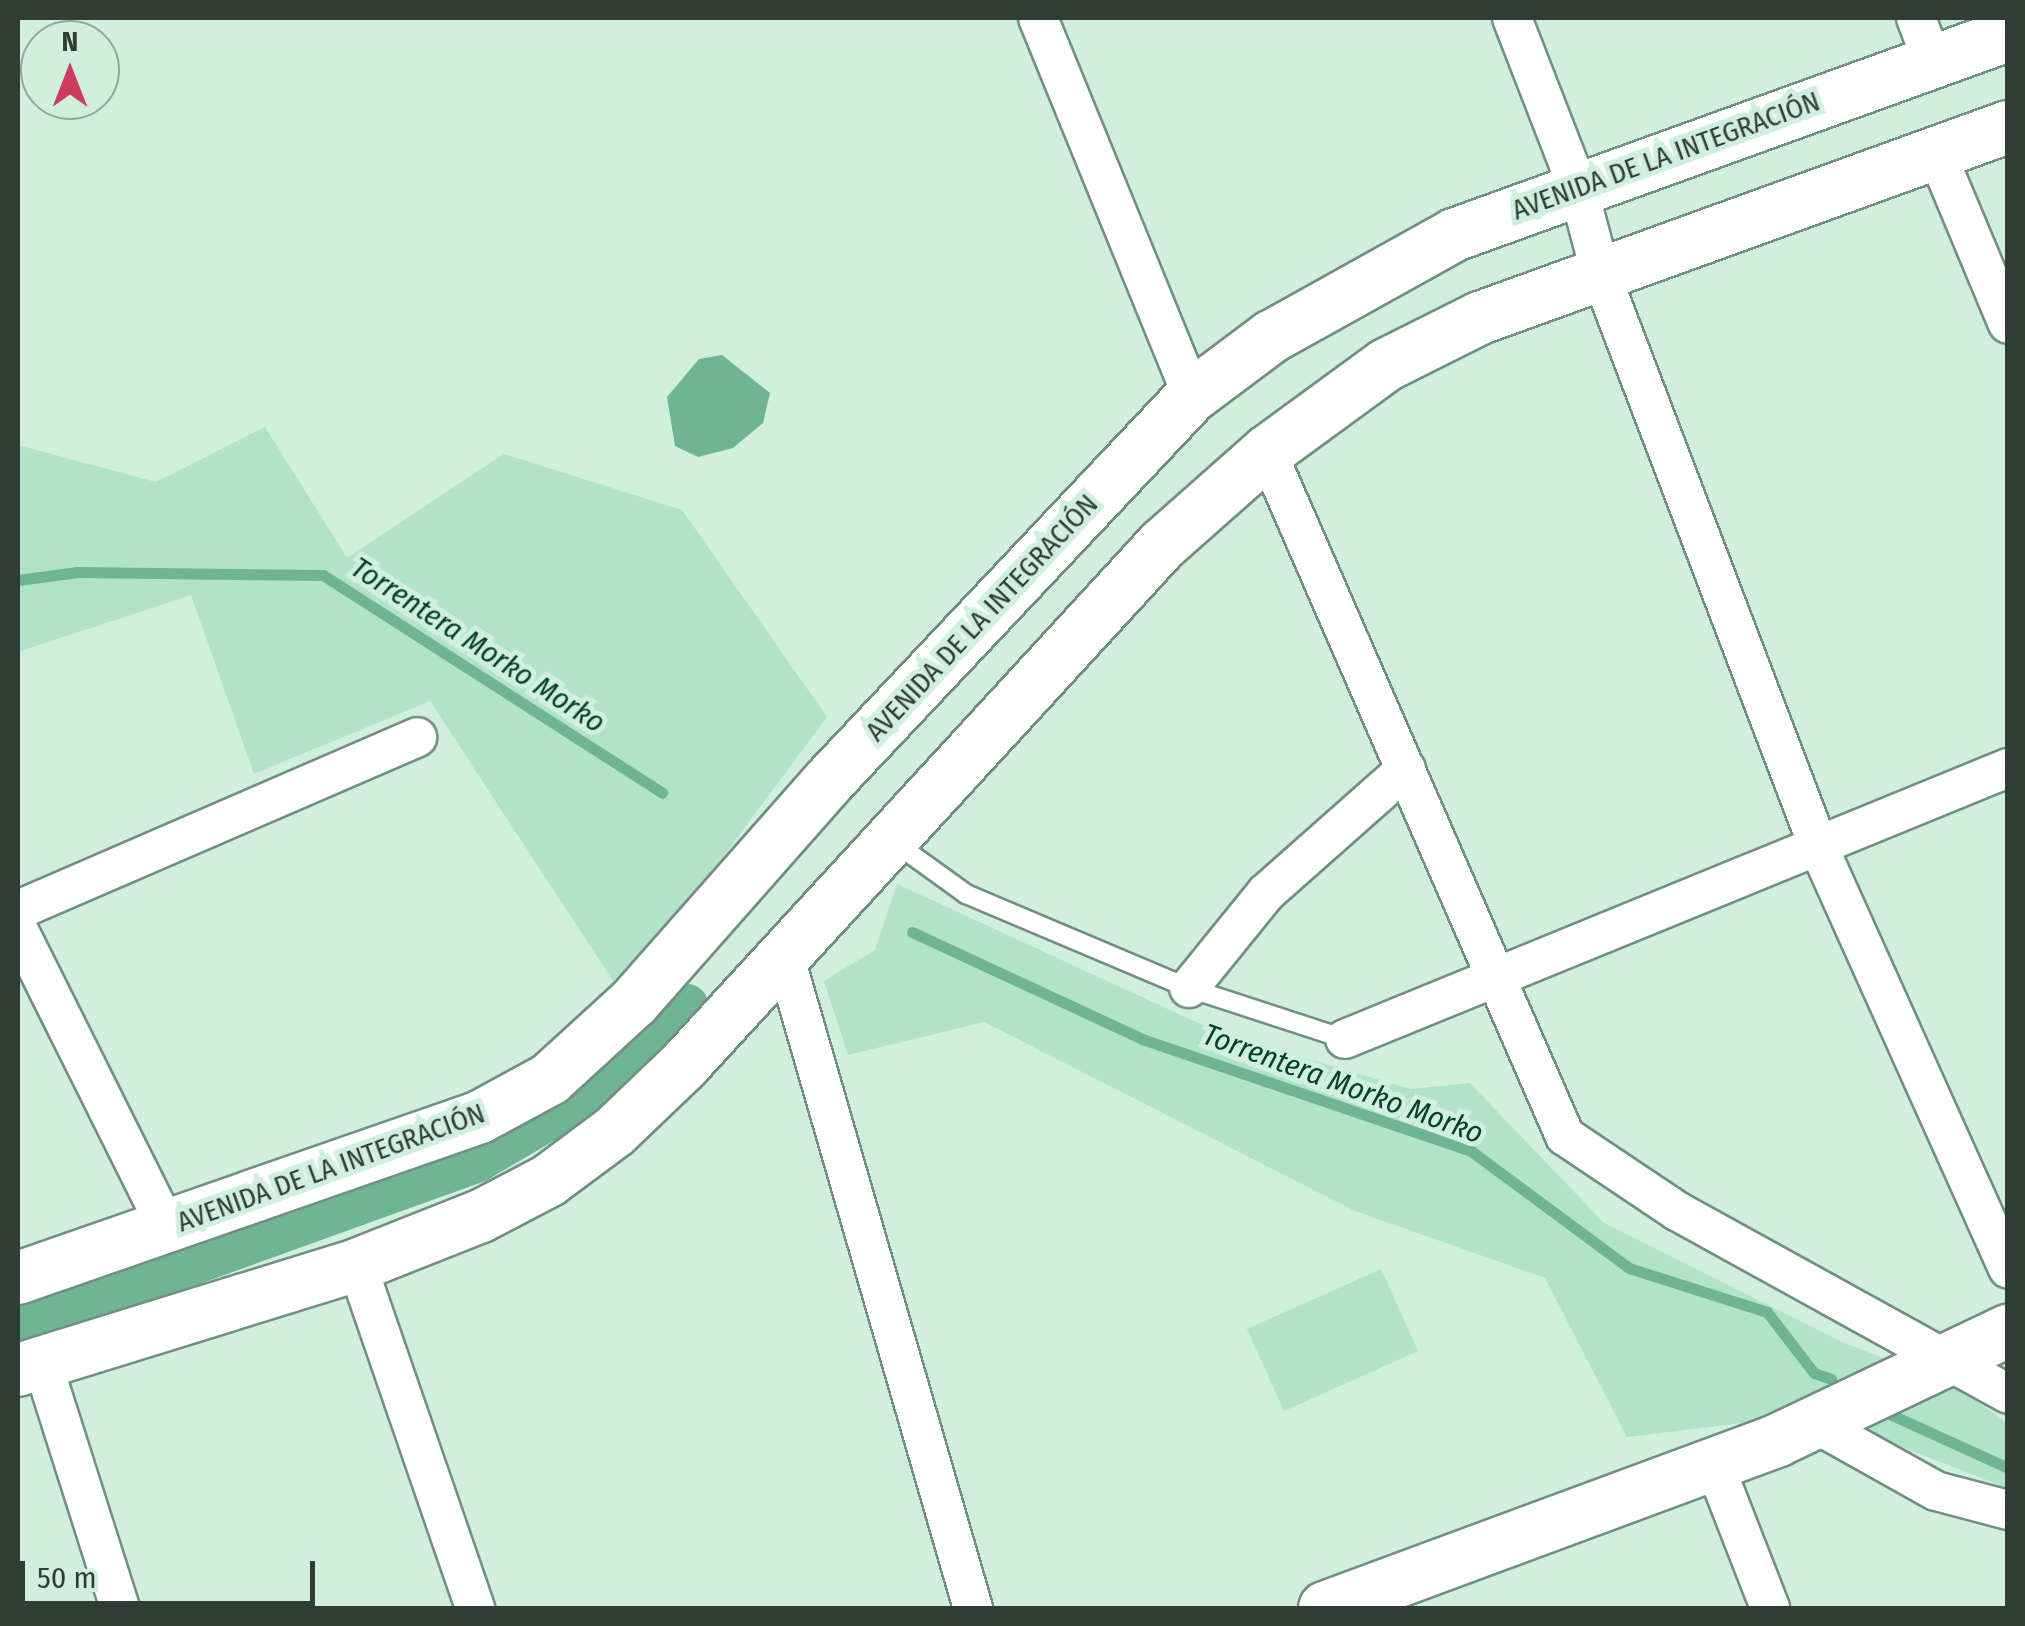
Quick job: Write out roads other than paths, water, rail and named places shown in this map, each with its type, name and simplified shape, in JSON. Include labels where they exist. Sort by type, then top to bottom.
[{"type":"main road","name":"AVENIDA DE LA INTEGRACIÓN","points":[[18,1278],[480,1118],[550,1079],[635,1001],[768,856],[828,782],[1192,396],[1359,282],[1454,235],[1578,188],[1924,39],[2008,35]]},
{"type":"main road","points":[[30,1366],[357,1265],[481,1216],[548,1181],[614,1131],[785,958],[888,838],[1162,546],[1267,452],[1386,365],[1480,318],[2008,127]]},
{"type":"main road","points":[[768,856],[834,901]]},
{"type":"main road","points":[[1325,1608],[1379,1599],[1816,1424],[2008,1330]]},
{"type":"street","points":[[1038,18],[1192,396]]},
{"type":"street","points":[[1512,18],[1578,188],[1602,275],[1819,848],[2008,1268]]},
{"type":"street","points":[[1936,152],[2008,324]]},
{"type":"street","points":[[1267,452],[1565,1136],[1677,1212],[2008,1394]]},
{"type":"street","points":[[18,910],[416,738]]},
{"type":"street","points":[[1344,1039],[2008,768]]},
{"type":"street","points":[[1188,988],[1266,893],[1406,769]]},
{"type":"street","points":[[18,929],[166,1228]]},
{"type":"street","points":[[785,958],[973,1608]]},
{"type":"street","points":[[357,1265],[474,1608]]},
{"type":"street","points":[[30,1366],[120,1608]]},
{"type":"street","points":[[1816,1424],[1936,1491],[2008,1510]]},
{"type":"street","points":[[1714,1464],[1770,1608]]},
{"type":"lane","points":[[888,838],[966,894],[1188,988],[1344,1039]]},
{"type":"waterway","name":"Torrentera Morko Morko","points":[[18,580],[77,572],[323,575],[662,793]]},
{"type":"waterway","name":"Torrentera Morko Morko","points":[[912,932],[1142,1039],[1471,1151],[1629,1268],[1767,1312],[1814,1373],[1831,1379]]},
{"type":"waterway","points":[[18,1327],[478,1161],[565,1110],[687,1005]]},
{"type":"waterway","name":"Torrentera Morko Morko","points":[[1883,1411],[2008,1468]]}]
